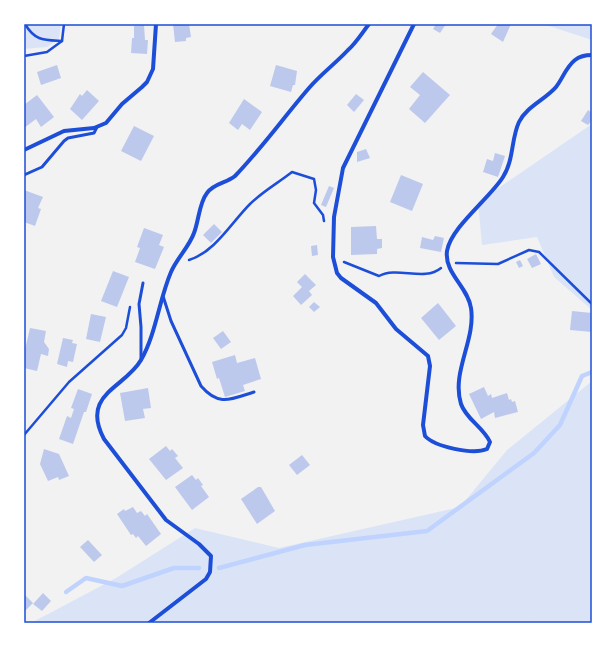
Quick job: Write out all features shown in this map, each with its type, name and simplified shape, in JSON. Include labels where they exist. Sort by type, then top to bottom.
[{"type":"street","points":[[24,150],[64,131],[97,127],[110,120],[122,104],[147,82],[153,69],[156,24]]},
{"type":"street","points":[[150,623],[206,579],[209,575],[211,562],[209,552],[166,520],[101,433],[98,416],[105,394],[141,361],[149,342],[162,294],[171,270],[194,234],[206,193],[212,187],[233,177],[273,134],[310,87],[349,50],[369,24]]},
{"type":"street","points":[[414,24],[342,168],[334,217],[333,257],[337,273],[341,278],[376,303],[396,329],[428,356],[430,366],[423,425],[425,436],[436,444],[471,452],[487,449],[490,442],[483,430],[463,408],[459,387],[472,318],[471,308],[465,291],[448,263],[448,250],[451,240],[504,176],[510,160],[520,119],[556,88],[566,70],[576,59],[592,55]]},
{"type":"lane","points":[[24,175],[42,167],[68,138],[94,133],[97,127]]},
{"type":"lane","points":[[141,361],[139,354],[141,328],[139,304],[144,283]]},
{"type":"lane","points":[[162,294],[171,321],[205,392],[210,396],[222,400],[254,392]]},
{"type":"path","points":[[25,24],[31,34],[43,40],[62,41]]},
{"type":"path","points":[[24,56],[47,52],[62,41],[64,24]]},
{"type":"path","points":[[171,270],[184,262],[201,256],[251,203],[292,172],[314,179],[316,190],[314,203],[322,215],[324,222]]},
{"type":"path","points":[[333,257],[379,276],[386,272],[429,273],[439,270],[448,263],[498,264],[529,250],[540,252],[592,304]]},
{"type":"path","points":[[24,434],[69,382],[122,335],[126,328],[130,307],[139,304]]},
{"type":"shaded area","points":[[24,24],[61,24],[59,39],[47,47],[24,49]]},
{"type":"shaded area","points":[[543,24],[592,24],[592,40]]},
{"type":"shaded area","points":[[592,124],[592,310],[554,277],[537,237],[482,245],[478,202]]},
{"type":"shaded area","points":[[592,381],[592,623],[534,623],[528,621],[526,623],[31,623],[116,578],[195,528],[279,548],[460,507],[507,450]]},
{"type":"building","points":[[173,24],[189,24],[191,37],[186,38],[186,41],[175,42]]},
{"type":"building","points":[[436,24],[446,24],[440,33],[433,29]]},
{"type":"building","points":[[498,24],[511,24],[503,42],[491,34]]},
{"type":"building","points":[[144,25],[145,40],[148,40],[147,54],[131,53],[132,38],[134,38],[134,26]]},
{"type":"building","points":[[57,65],[61,78],[41,85],[37,72]]},
{"type":"building","points":[[276,65],[297,71],[295,85],[293,85],[291,92],[270,86]]},
{"type":"building","points":[[423,72],[450,95],[425,123],[409,109],[420,95],[410,87]]},
{"type":"building","points":[[87,90],[99,101],[82,120],[70,109],[80,94],[82,96]]},
{"type":"building","points":[[356,94],[364,100],[354,112],[347,105]]},
{"type":"building","points":[[37,95],[54,117],[41,127],[36,119],[24,128],[24,105]]},
{"type":"building","points":[[244,99],[262,112],[250,130],[242,124],[238,130],[229,123]]},
{"type":"building","points":[[588,110],[592,113],[592,120],[588,125],[581,121]]},
{"type":"building","points":[[134,126],[154,136],[141,161],[121,151]]},
{"type":"building","points":[[366,149],[370,158],[357,162],[357,152]]},
{"type":"building","points":[[495,153],[505,156],[498,177],[483,172],[487,159],[493,161]]},
{"type":"building","points":[[401,175],[423,184],[412,211],[390,202]]},
{"type":"building","points":[[329,186],[334,188],[326,207],[321,205]]},
{"type":"building","points":[[24,190],[43,197],[38,208],[41,209],[35,226],[24,222]]},
{"type":"building","points":[[214,224],[222,232],[211,243],[203,235]]},
{"type":"building","points":[[376,226],[377,239],[382,239],[382,248],[377,249],[377,254],[351,255],[351,227]]},
{"type":"building","points":[[144,228],[163,235],[159,245],[164,247],[155,269],[135,262],[140,248],[137,247]]},
{"type":"building","points":[[435,236],[444,238],[441,252],[420,248],[422,237],[433,240]]},
{"type":"building","points":[[317,245],[318,255],[312,256],[311,246]]},
{"type":"building","points":[[536,254],[541,264],[532,268],[527,259]]},
{"type":"building","points":[[520,260],[523,266],[519,268],[516,262]]},
{"type":"building","points":[[113,271],[129,277],[117,307],[101,301]]},
{"type":"building","points":[[305,274],[316,285],[309,291],[312,295],[301,305],[293,296],[302,287],[297,282]]},
{"type":"building","points":[[314,302],[320,307],[314,312],[309,307]]},
{"type":"building","points":[[438,303],[456,326],[439,340],[421,318]]},
{"type":"building","points":[[572,311],[592,313],[592,332],[570,330]]},
{"type":"building","points":[[91,314],[106,317],[100,342],[86,339]]},
{"type":"building","points":[[30,328],[46,331],[44,342],[49,349],[48,356],[41,354],[37,371],[24,368],[24,354]]},
{"type":"building","points":[[223,331],[231,342],[221,349],[213,338]]},
{"type":"building","points":[[63,338],[73,340],[72,343],[77,344],[73,362],[68,361],[67,367],[57,364]]},
{"type":"building","points":[[235,355],[237,363],[255,358],[261,379],[243,385],[245,391],[225,397],[219,378],[217,379],[212,362]]},
{"type":"building","points":[[484,387],[488,396],[491,394],[492,398],[507,393],[509,400],[511,399],[512,402],[515,401],[518,412],[495,418],[494,412],[481,419],[469,394]]},
{"type":"building","points":[[148,388],[151,408],[143,409],[145,418],[125,421],[120,393]]},
{"type":"building","points":[[78,389],[92,394],[73,444],[59,439],[67,416],[71,418],[74,409],[71,408]]},
{"type":"building","points":[[166,446],[170,451],[172,449],[178,456],[175,458],[183,468],[166,480],[149,459]]},
{"type":"building","points":[[44,449],[59,454],[69,476],[59,480],[58,477],[48,481],[40,464]]},
{"type":"building","points":[[302,455],[310,465],[297,475],[289,465]]},
{"type":"building","points":[[192,475],[196,480],[198,478],[203,485],[201,486],[209,497],[192,510],[175,487]]},
{"type":"building","points":[[258,487],[261,487],[275,511],[257,524],[241,499]]},
{"type":"building","points":[[133,507],[137,513],[141,511],[145,516],[147,514],[161,534],[146,546],[138,536],[136,538],[133,534],[131,535],[117,514],[124,509],[125,511]]},
{"type":"building","points":[[88,540],[102,555],[94,562],[80,547]]},
{"type":"building","points":[[43,593],[51,601],[42,611],[33,604]]},
{"type":"building","points":[[24,594],[33,603],[24,612]]},
{"type":"waterway","points":[[219,568],[305,545],[427,531],[534,453],[560,425],[582,376],[592,372]]},
{"type":"waterway","points":[[66,592],[86,578],[122,586],[174,568],[199,568]]}]
